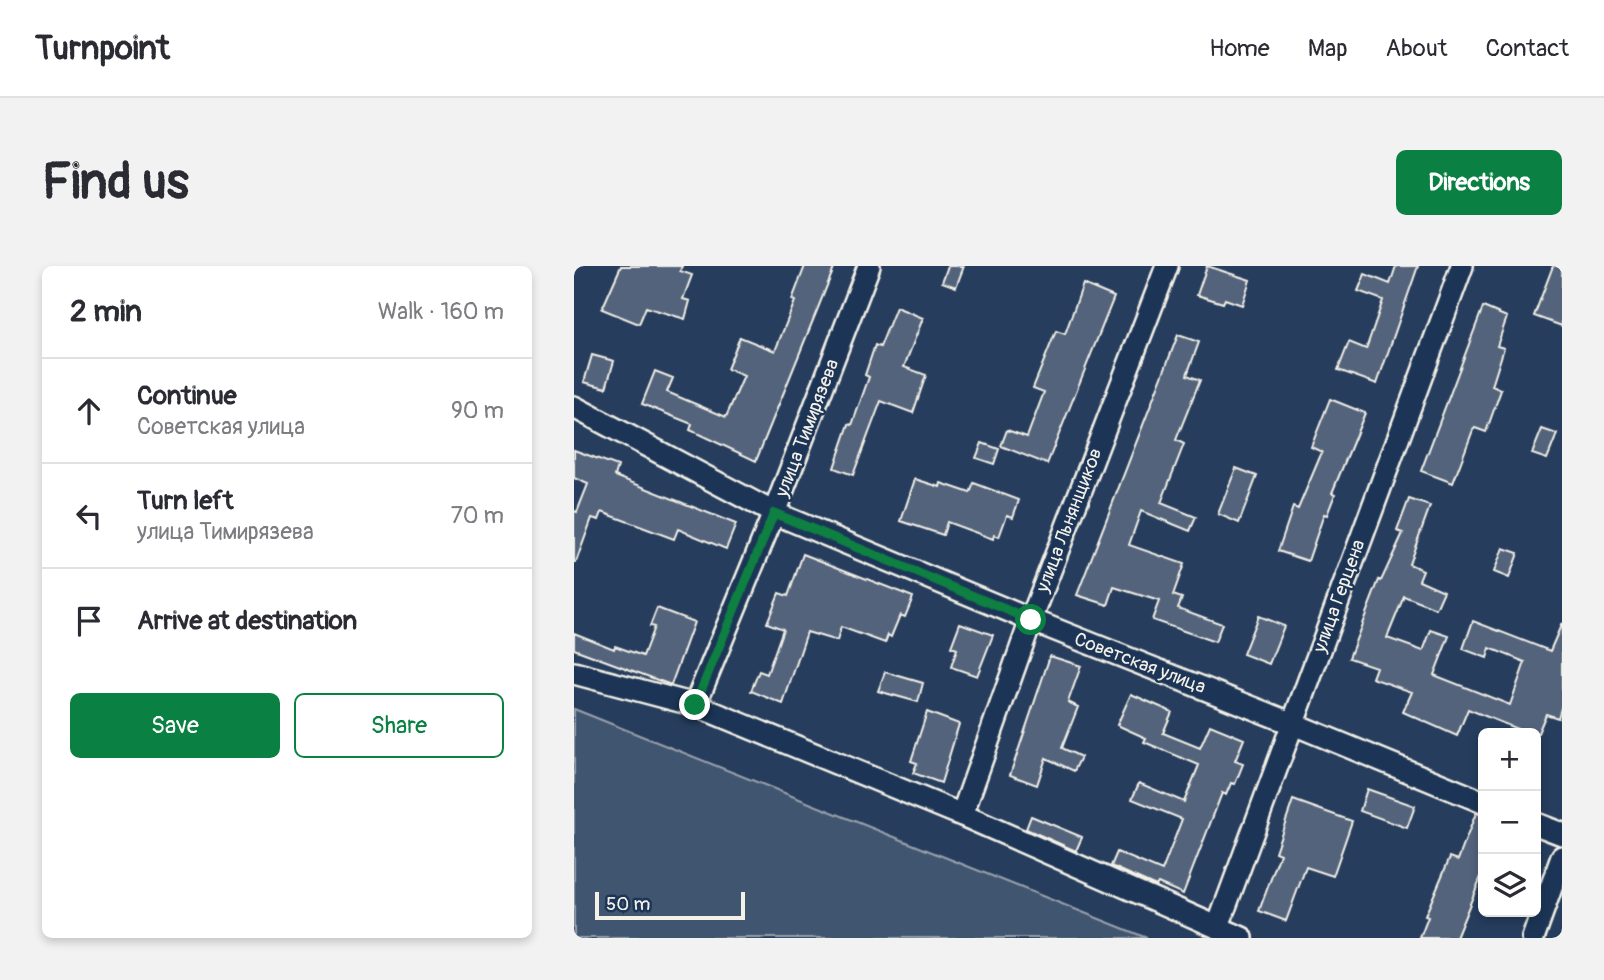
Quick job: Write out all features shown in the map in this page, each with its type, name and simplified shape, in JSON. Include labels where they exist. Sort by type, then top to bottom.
[{"type":"street","name":"улица Тимирязева","points":[[695,705],[774,513],[869,266]]},
{"type":"street","name":"улица Льнянщиков","points":[[962,815],[1031,620],[1167,266]]},
{"type":"street","name":"улица Герцена","points":[[1218,926],[1462,266]]},
{"type":"street","name":"Советская улица","points":[[574,407],[774,513],[1478,800]]},
{"type":"street","points":[[574,673],[695,705],[962,815],[1242,938]]},
{"type":"street","points":[[1541,826],[1562,834]]},
{"type":"street","points":[[1533,938],[1562,857]]},
{"type":"shaded area","points":[[574,709],[1147,938],[574,938]]},
{"type":"building","points":[[621,266],[682,266],[680,271],[692,275],[683,299],[690,301],[685,319],[646,307],[639,324],[602,309]]},
{"type":"building","points":[[805,266],[835,266],[756,461],[690,430],[692,424],[642,404],[655,371],[673,378],[667,392],[726,417],[744,376],[727,369],[740,337],[775,351],[795,301],[792,300]]},
{"type":"building","points":[[948,266],[964,266],[956,287],[942,282]]},
{"type":"building","points":[[1207,266],[1250,280],[1242,305],[1225,299],[1223,303],[1197,295]]},
{"type":"building","points":[[1396,266],[1418,266],[1377,384],[1338,370],[1349,342],[1366,349],[1383,300],[1358,291],[1365,274],[1390,284]]},
{"type":"building","points":[[1553,266],[1562,266],[1562,326],[1534,316]]},
{"type":"building","points":[[1083,284],[1114,297],[1047,464],[1001,446],[1007,430],[1027,437],[1044,392],[1033,388],[1056,331],[1065,334]]},
{"type":"building","points":[[896,307],[923,318],[904,367],[926,375],[913,413],[881,401],[853,475],[834,468],[869,377],[865,375],[875,345],[880,347]]},
{"type":"building","points":[[1483,307],[1507,317],[1497,346],[1504,348],[1492,386],[1501,390],[1486,432],[1475,428],[1473,430],[1453,483],[1421,471]]},
{"type":"building","points":[[1178,335],[1199,342],[1187,375],[1200,380],[1176,440],[1184,444],[1161,503],[1196,517],[1190,531],[1141,511],[1129,545],[1184,564],[1173,595],[1182,598],[1178,608],[1222,624],[1215,642],[1152,620],[1159,601],[1114,587],[1108,605],[1077,595]]},
{"type":"building","points":[[592,355],[614,361],[606,388],[584,382]]},
{"type":"building","points":[[1330,399],[1365,413],[1308,561],[1278,551],[1293,507],[1298,509],[1322,452],[1311,447]]},
{"type":"building","points":[[1542,429],[1557,434],[1547,459],[1532,454]]},
{"type":"building","points":[[982,443],[999,449],[994,464],[976,458]]},
{"type":"building","points":[[574,450],[618,466],[615,476],[736,524],[726,549],[678,529],[674,539],[602,512],[599,520],[592,518],[574,562],[574,511],[577,512],[588,484],[574,478]]},
{"type":"building","points":[[1236,468],[1257,476],[1239,523],[1218,514]]},
{"type":"building","points":[[915,479],[940,487],[941,483],[970,493],[974,483],[1019,500],[1013,517],[1007,515],[999,537],[994,535],[993,539],[947,522],[943,535],[901,521]]},
{"type":"building","points":[[1409,499],[1430,506],[1409,564],[1423,570],[1419,580],[1444,591],[1436,609],[1404,596],[1387,638],[1423,651],[1431,630],[1449,636],[1434,675],[1510,705],[1525,662],[1490,648],[1487,658],[1463,649],[1473,621],[1550,651],[1562,623],[1562,705],[1558,718],[1546,714],[1540,728],[1515,728],[1468,709],[1457,736],[1403,712],[1412,692],[1372,678],[1376,667],[1349,658],[1379,580],[1381,581],[1403,533],[1397,531]]},
{"type":"building","points":[[1503,548],[1518,553],[1509,578],[1494,572]]},
{"type":"building","points":[[803,554],[913,597],[905,617],[900,615],[891,637],[888,635],[885,643],[841,627],[837,641],[807,632],[783,704],[751,691],[759,671],[767,674],[783,629],[767,623],[779,593],[788,596]]},
{"type":"building","points":[[657,608],[694,622],[671,685],[574,649],[574,633],[614,649],[615,646],[643,656],[654,627],[650,626]]},
{"type":"building","points":[[1258,616],[1284,626],[1269,664],[1243,654]]},
{"type":"building","points":[[960,623],[993,635],[977,676],[951,667],[957,649],[951,647]]},
{"type":"building","points":[[1050,656],[1081,666],[1068,702],[1078,707],[1062,748],[1081,757],[1074,771],[1046,758],[1037,785],[1010,775]]},
{"type":"building","points":[[885,672],[923,683],[918,702],[878,691]]},
{"type":"building","points":[[1131,694],[1172,712],[1163,733],[1200,748],[1210,725],[1244,739],[1235,761],[1243,764],[1235,784],[1231,783],[1226,795],[1222,793],[1183,894],[1158,883],[1156,886],[1111,866],[1117,852],[1162,871],[1182,819],[1132,799],[1139,783],[1184,802],[1199,765],[1144,742],[1146,738],[1117,725]]},
{"type":"building","points":[[927,712],[959,724],[941,783],[913,773],[917,763],[911,761]]},
{"type":"building","points":[[1367,789],[1415,806],[1407,828],[1360,811]]},
{"type":"building","points":[[1293,800],[1352,821],[1333,876],[1306,867],[1286,921],[1259,911],[1280,854],[1275,852]]},
{"type":"building","points":[[1478,814],[1478,884],[1456,938],[1420,938],[1428,917],[1425,916],[1450,857],[1458,860]]},
{"type":"building","points":[[1031,816],[1082,837],[1076,851],[1026,829]]},
{"type":"route","points":[[695,705],[774,513],[1031,620]]}]
